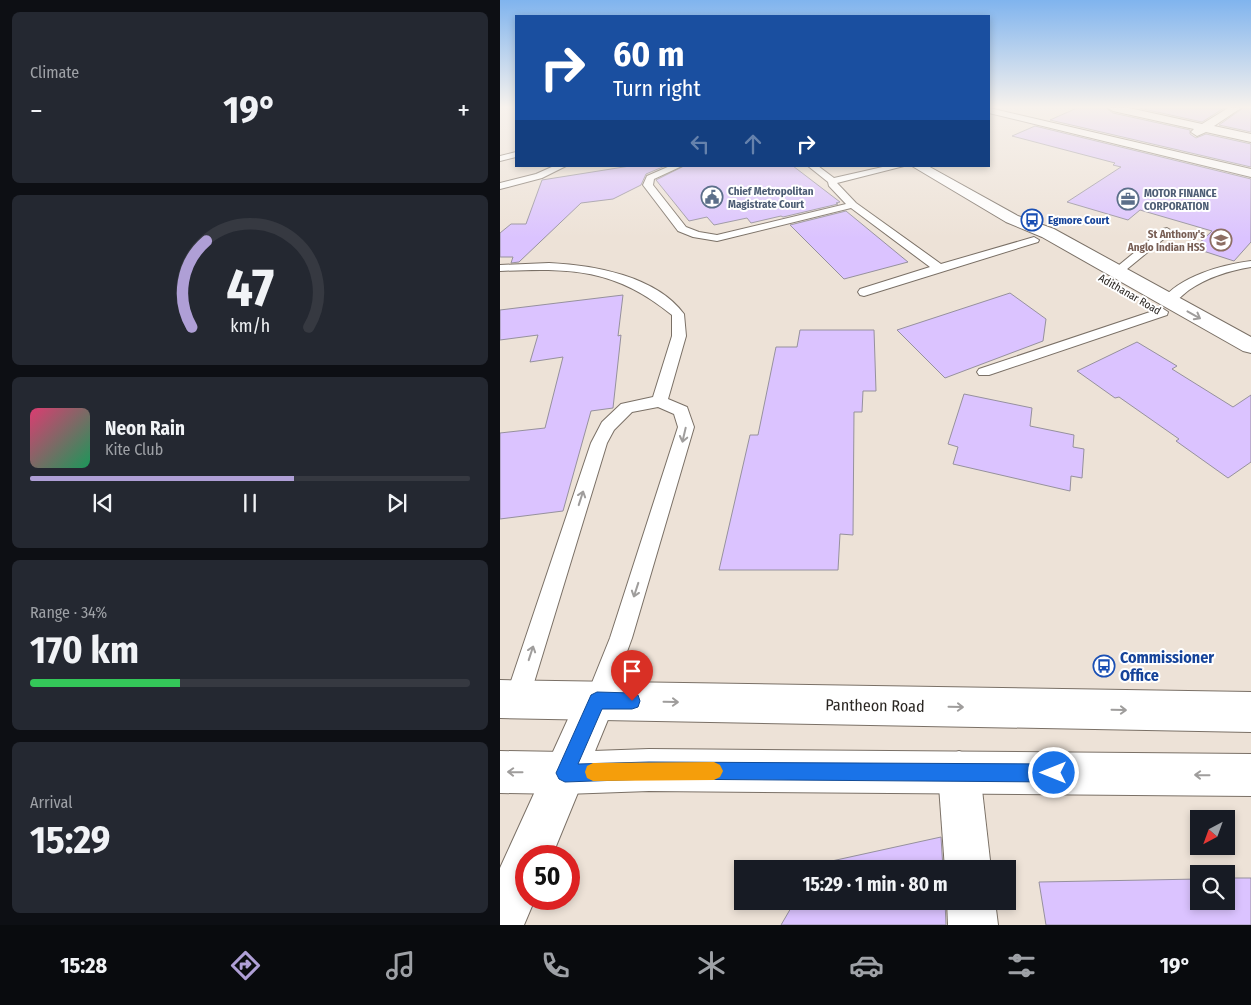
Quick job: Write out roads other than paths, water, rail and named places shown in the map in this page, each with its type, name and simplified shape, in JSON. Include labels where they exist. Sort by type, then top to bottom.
[{"type":"main road","points":[[1160,151],[1251,173]]},
{"type":"main road","name":"Adithanar Road","points":[[920,167],[1012,219],[1048,234],[1117,272],[1251,365]]},
{"type":"main road","name":"Adithanar Road","points":[[1012,219],[1034,240],[1164,306],[1251,346]]},
{"type":"main road","name":"Pantheon Road","points":[[508,699],[1251,712]]},
{"type":"main road","points":[[534,845],[597,700]]},
{"type":"main road","points":[[500,772],[565,773],[649,770],[1251,775]]},
{"type":"main road","points":[[959,772],[967,860]]},
{"type":"main road","points":[[500,924],[515,889]]},
{"type":"main road","points":[[972,910],[973,925]]},
{"type":"lane","points":[[500,159],[515,154]]},
{"type":"lane","points":[[500,186],[539,176],[560,167]]},
{"type":"lane","points":[[676,167],[650,178],[648,185],[682,230],[707,238],[729,236],[853,205]]},
{"type":"lane","points":[[813,167],[832,181],[832,184],[853,205],[939,268]]},
{"type":"lane","points":[[832,181],[895,167]]},
{"type":"lane","points":[[1117,272],[1167,231]]},
{"type":"lane","points":[[864,292],[1034,240]]},
{"type":"lane","points":[[984,372],[1164,306],[1184,286],[1204,275],[1251,264]]},
{"type":"lane","points":[[500,268],[550,265],[588,268],[608,272],[660,297],[678,314],[679,336],[660,402]]},
{"type":"lane","points":[[508,699],[598,443],[608,426],[627,408],[660,402],[681,411],[686,427],[621,638],[597,700]]},
{"type":"place","name":"Chief Metropolitan Magistrate Court","points":[[712,197]]},
{"type":"place","name":"MOTOR FINANCE CORPORATION","points":[[1128,199]]},
{"type":"place","name":"Egmore Court","points":[[1032,220]]},
{"type":"place","name":"St Anthony's Anglo Indian HSS","points":[[1221,240]]},
{"type":"place","name":"Commissioner Office","points":[[1104,666]]}]
